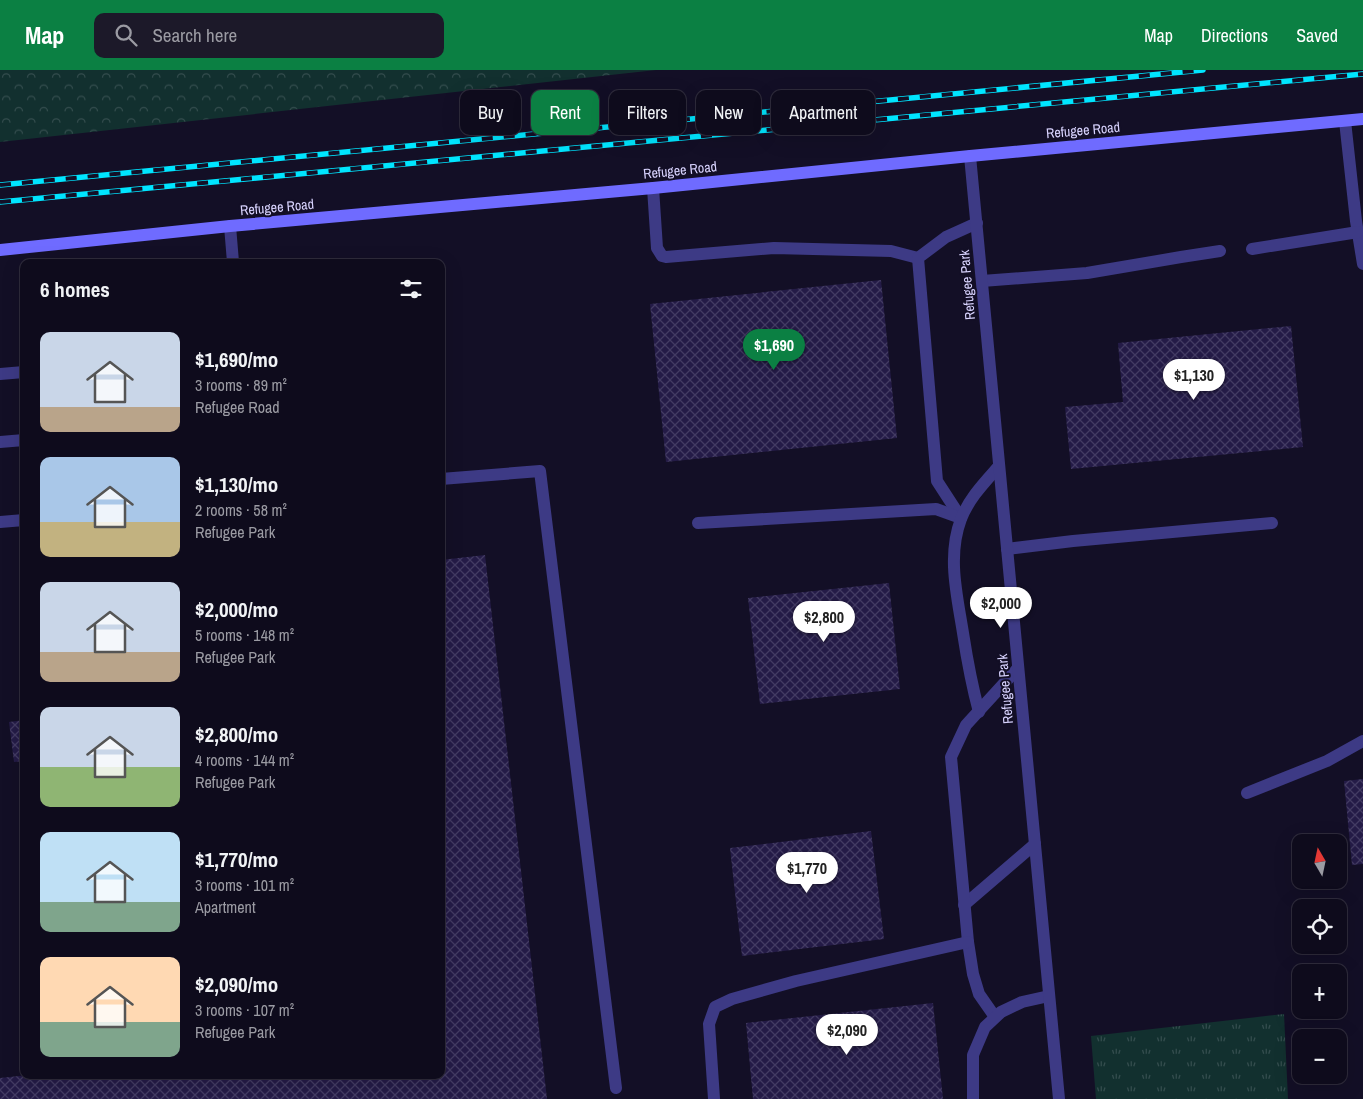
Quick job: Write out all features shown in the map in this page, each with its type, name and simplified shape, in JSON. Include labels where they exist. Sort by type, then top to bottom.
[{"type":"main road","name":"Refugee Road","points":[[0,250],[230,226],[653,188],[1363,119]]},
{"type":"street","points":[[1344,121],[1363,264]]},
{"type":"street","name":"Refugee Park","points":[[970,156],[1058,1098]]},
{"type":"street","points":[[653,188],[657,248],[658,252],[666,257],[774,248],[891,251],[918,258]]},
{"type":"street","points":[[918,258],[946,237],[977,223]]},
{"type":"street","points":[[230,226],[233,259]]},
{"type":"street","points":[[1252,249],[1358,232]]},
{"type":"street","points":[[982,281],[1088,273],[1220,252]]},
{"type":"street","points":[[918,258],[937,481],[961,518]]},
{"type":"street","points":[[0,374],[20,372]]},
{"type":"street","points":[[0,442],[20,440]]},
{"type":"street","points":[[978,712],[972,687],[954,577],[954,542],[961,518],[975,494],[999,466]]},
{"type":"street","points":[[445,479],[540,471],[616,1088]]},
{"type":"street","points":[[698,523],[936,509],[961,518]]},
{"type":"street","points":[[0,522],[20,520]]},
{"type":"street","points":[[1007,549],[1073,541],[1272,523]]},
{"type":"street","points":[[995,1017],[979,994],[973,974],[964,905],[951,757],[966,725],[1018,668]]},
{"type":"street","points":[[1248,793],[1327,760],[1363,741]]},
{"type":"street","points":[[964,905],[1035,844]]},
{"type":"street","points":[[714,1099],[709,1024],[715,1007],[732,999],[796,981],[968,942]]},
{"type":"street","points":[[974,1099],[973,1055],[984,1027],[1001,1012],[1022,1002],[1049,996]]},
{"type":"green space","points":[[0,70],[656,70],[460,90],[460,92],[0,142]]},
{"type":"green space","points":[[1284,1014],[1288,1099],[1096,1099],[1091,1036]]},
{"type":"building","points":[[881,280],[897,438],[666,462],[650,304]]},
{"type":"building","points":[[1291,326],[1303,447],[1071,469],[1065,407],[1123,402],[1118,343]]},
{"type":"building","points":[[485,555],[547,1099],[0,1099],[0,1078],[20,1076],[20,1079],[445,1079],[445,560]]},
{"type":"building","points":[[889,583],[900,689],[760,704],[748,598]]},
{"type":"building","points":[[20,721],[20,761],[14,762],[9,722]]},
{"type":"building","points":[[1363,779],[1363,864],[1352,865],[1344,781]]},
{"type":"building","points":[[871,831],[884,939],[742,956],[730,848]]},
{"type":"building","points":[[933,1003],[943,1099],[753,1099],[746,1023]]},
{"type":"railway","points":[[0,185],[1203,70]]},
{"type":"railway","points":[[0,202],[1363,74]]}]
